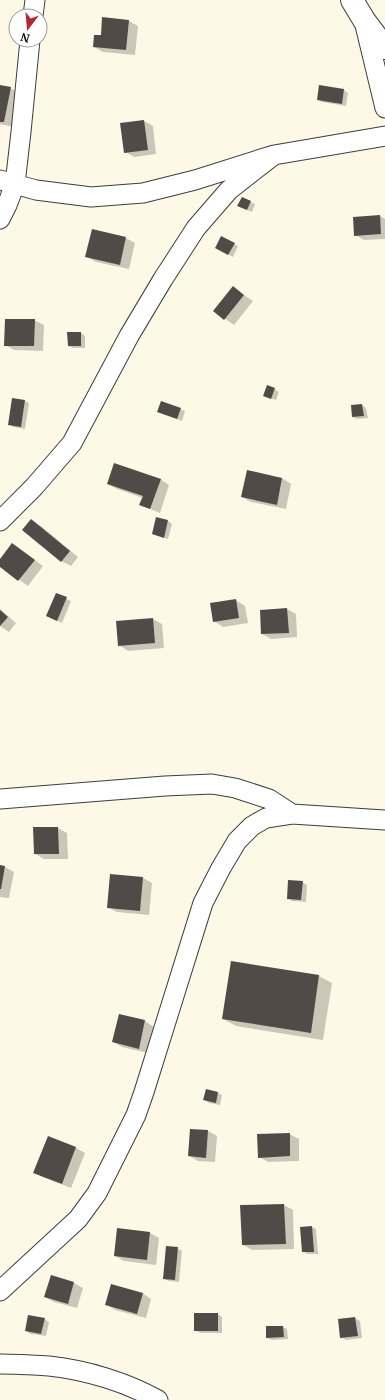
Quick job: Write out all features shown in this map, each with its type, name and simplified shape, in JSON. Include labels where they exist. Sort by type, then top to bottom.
[{"type":"street","points":[[352,0],[364,20],[385,48]]},
{"type":"street","points":[[364,20],[385,108]]},
{"type":"street","points":[[0,219],[7,205],[7,182],[21,132],[29,48]]},
{"type":"street","points":[[7,182],[36,190],[91,197],[143,193],[195,180],[274,155],[385,136]]},
{"type":"street","points":[[0,521],[34,487],[72,443],[129,336],[196,228],[229,190],[274,155]]},
{"type":"street","points":[[0,799],[165,786],[212,784],[235,788],[269,799],[292,814]]},
{"type":"street","points":[[0,1291],[78,1219],[97,1192],[136,1115],[204,903],[236,841],[252,826],[266,818],[292,814],[385,820]]},
{"type":"street","points":[[0,1364],[50,1366],[102,1376],[158,1400]]},
{"type":"building","points":[[102,17],[129,20],[126,50],[93,47],[94,35],[101,35]]},
{"type":"building","points":[[0,85],[11,87],[4,122],[0,122]]},
{"type":"building","points":[[319,85],[344,89],[342,104],[317,100]]},
{"type":"building","points":[[144,120],[148,150],[124,153],[120,123]]},
{"type":"building","points":[[242,197],[251,201],[247,210],[237,206]]},
{"type":"building","points":[[380,215],[381,234],[354,236],[353,217]]},
{"type":"building","points":[[92,229],[126,237],[120,265],[85,257]]},
{"type":"building","points":[[221,236],[235,243],[228,255],[215,248]]},
{"type":"building","points":[[233,286],[244,295],[224,320],[213,311]]},
{"type":"building","points":[[5,319],[35,319],[34,346],[4,346]]},
{"type":"building","points":[[67,332],[81,332],[81,346],[68,346]]},
{"type":"building","points":[[267,385],[275,388],[271,399],[263,396]]},
{"type":"building","points":[[12,398],[25,400],[21,427],[8,425]]},
{"type":"building","points":[[161,401],[181,408],[177,419],[157,412]]},
{"type":"building","points":[[362,404],[364,416],[352,417],[351,405]]},
{"type":"building","points":[[114,463],[161,479],[150,509],[139,505],[143,496],[107,484]]},
{"type":"building","points":[[247,470],[282,478],[277,505],[241,497]]},
{"type":"building","points":[[156,517],[168,520],[164,538],[152,534]]},
{"type":"building","points":[[31,519],[70,551],[61,562],[22,530]]},
{"type":"building","points":[[12,543],[35,560],[18,581],[0,567],[0,559]]},
{"type":"building","points":[[56,593],[67,597],[57,621],[46,616]]},
{"type":"building","points":[[236,599],[239,618],[213,622],[210,603]]},
{"type":"building","points":[[287,608],[289,633],[261,634],[260,610]]},
{"type":"building","points":[[0,610],[8,617],[0,626]]},
{"type":"building","points":[[153,618],[155,643],[118,646],[116,621]]},
{"type":"building","points":[[33,827],[58,827],[59,854],[34,854]]},
{"type":"building","points":[[0,865],[5,866],[1,889],[0,889]]},
{"type":"building","points":[[110,874],[143,877],[140,911],[107,908]]},
{"type":"building","points":[[288,880],[303,881],[301,900],[287,899]]},
{"type":"building","points":[[231,961],[319,975],[311,1033],[222,1019]]},
{"type":"building","points":[[119,1014],[145,1020],[139,1049],[112,1042]]},
{"type":"building","points":[[206,1089],[218,1092],[216,1103],[203,1100]]},
{"type":"building","points":[[190,1129],[208,1130],[206,1158],[188,1156]]},
{"type":"building","points":[[290,1133],[290,1156],[258,1158],[257,1134]]},
{"type":"building","points":[[48,1136],[76,1147],[62,1184],[33,1173]]},
{"type":"building","points":[[284,1204],[286,1244],[242,1245],[240,1205]]},
{"type":"building","points":[[312,1226],[314,1252],[302,1252],[300,1227]]},
{"type":"building","points":[[117,1228],[150,1232],[147,1260],[114,1256]]},
{"type":"building","points":[[166,1246],[178,1247],[175,1280],[163,1279]]},
{"type":"building","points":[[51,1275],[74,1282],[68,1304],[44,1297]]},
{"type":"building","points":[[111,1284],[143,1293],[137,1314],[105,1305]]},
{"type":"building","points":[[194,1313],[218,1313],[218,1331],[194,1331]]},
{"type":"building","points":[[28,1315],[45,1318],[41,1334],[25,1331]]},
{"type":"building","points":[[355,1317],[358,1336],[340,1338],[338,1319]]},
{"type":"building","points":[[266,1326],[283,1326],[284,1337],[266,1338]]}]
